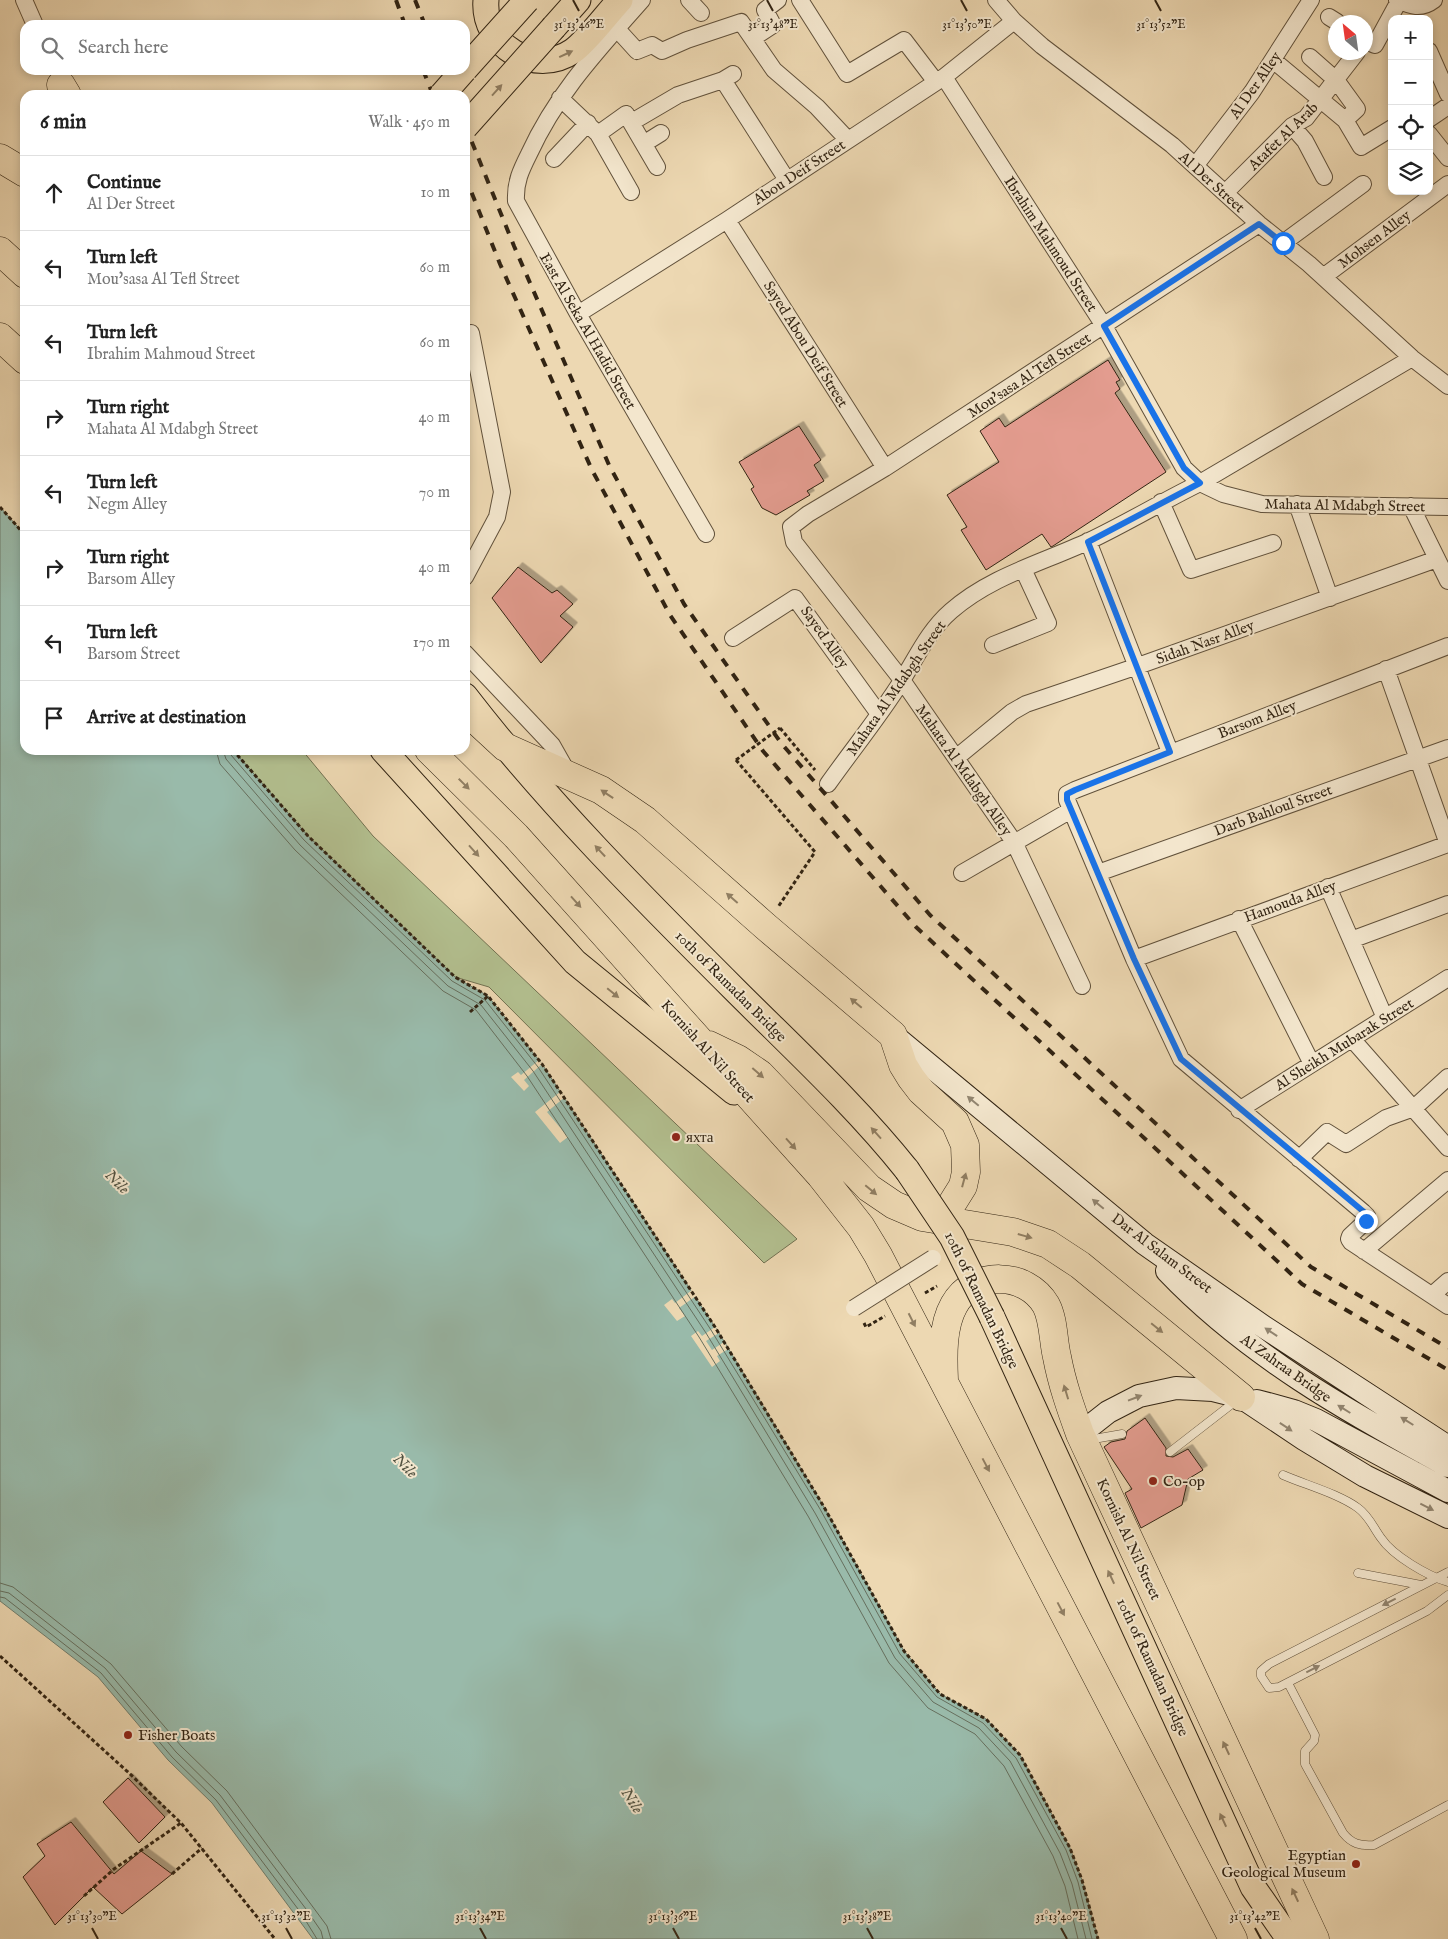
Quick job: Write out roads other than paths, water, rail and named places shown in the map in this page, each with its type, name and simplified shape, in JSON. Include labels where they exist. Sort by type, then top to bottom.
[{"type":"highway","points":[[0,158],[20,170]]},
{"type":"highway","points":[[0,251],[20,269]]},
{"type":"highway","points":[[0,337],[20,355]]},
{"type":"highway","points":[[470,715],[505,747],[601,790],[645,820],[893,1035],[903,1064],[911,1078],[921,1091],[954,1122],[965,1145],[967,1165],[963,1186],[952,1204],[937,1219]]},
{"type":"highway","name":"Kornish Al Nil Street","points":[[434,755],[516,836],[821,1176],[861,1227],[878,1255],[1233,1939]]},
{"type":"highway","points":[[700,1043],[727,1052],[760,1074],[875,1193],[908,1212],[1031,1237],[1064,1254],[1241,1397]]},
{"type":"highway","name":"Kornish Al Nil Street","points":[[944,1385],[943,1365],[947,1326],[954,1305],[961,1295],[979,1283],[1001,1278],[1022,1284],[1039,1296],[1050,1315],[1063,1383],[1082,1438],[1315,1939]]},
{"type":"main road","points":[[486,0],[488,23],[495,36],[505,47],[517,55],[532,60],[547,60],[561,57],[574,50],[620,0]]},
{"type":"main road","points":[[470,62],[527,0]]},
{"type":"main road","points":[[470,121],[578,0]]},
{"type":"main road","points":[[446,90],[459,75]]},
{"type":"main road","name":"10th of Ramadan Bridge","points":[[470,702],[505,747],[657,912],[856,1110],[882,1139],[931,1203],[973,1276],[1253,1887],[1289,1939]]},
{"type":"main road","points":[[387,755],[575,962],[773,1124]]},
{"type":"main road","name":"Dar Al Salam Street","points":[[893,1035],[1145,1244],[1264,1327],[1448,1447]]},
{"type":"main road","name":"Al Zahraa Bridge","points":[[1145,1244],[1190,1296],[1244,1339],[1321,1394],[1363,1420],[1448,1466]]},
{"type":"main road","points":[[1082,1438],[1093,1422],[1123,1403],[1158,1391],[1194,1388],[1241,1397],[1304,1440],[1365,1476],[1448,1518]]},
{"type":"main road","name":"Al Zahraa Bridge","points":[[1241,1397],[1294,1411],[1316,1420],[1448,1492]]},
{"type":"street","points":[[24,0],[33,20]]},
{"type":"street","name":"East Al Seka Al Hadid Street","points":[[642,0],[560,98],[544,121],[516,181],[516,200],[520,212],[578,314],[706,534]]},
{"type":"street","points":[[689,0],[701,13]]},
{"type":"street","points":[[753,38],[773,25],[765,10],[778,0]]},
{"type":"street","name":"Ibrahim Mahmoud Street","points":[[800,0],[848,74],[904,40],[940,80],[1104,326],[1184,468],[1200,483]]},
{"type":"street","name":"Al Der Street","points":[[996,0],[1014,21],[1077,74],[1172,145],[1259,224],[1323,277],[1412,358],[1448,386]]},
{"type":"street","name":"Al Der Alley","points":[[1195,166],[1252,92],[1311,0]]},
{"type":"street","points":[[1373,44],[1375,45],[1405,6],[1422,7],[1434,0]]},
{"type":"street","name":"Abou Deif Street","points":[[578,314],[728,220],[940,80],[1014,21]]},
{"type":"street","points":[[617,29],[637,51],[652,45],[662,51],[687,40],[741,22],[774,70],[817,107],[848,140]]},
{"type":"street","points":[[1310,57],[1336,80],[1357,111],[1345,120]]},
{"type":"street","points":[[1273,60],[1345,120],[1361,147],[1388,130]]},
{"type":"street","name":"Atafet Al Arab","points":[[1225,193],[1292,126],[1306,118],[1351,60]]},
{"type":"street","points":[[1433,60],[1448,94]]},
{"type":"street","points":[[632,122],[678,95],[728,77],[787,180]]},
{"type":"street","points":[[560,98],[593,129],[631,192]]},
{"type":"street","points":[[1433,116],[1448,106]]},
{"type":"street","points":[[554,159],[593,129],[626,114],[657,166]]},
{"type":"street","points":[[1292,126],[1304,142],[1324,178]]},
{"type":"street","points":[[645,143],[661,133]]},
{"type":"street","points":[[1433,139],[1448,158]]},
{"type":"street","points":[[1283,243],[1363,184]]},
{"type":"street","name":"Mohsen Alley","points":[[1323,277],[1448,184]]},
{"type":"street","name":"Sayed Abou Deif Street","points":[[728,220],[885,468]]},
{"type":"street","name":"Mou'sasa Al Tefl Street","points":[[797,522],[885,468],[1259,224]]},
{"type":"street","points":[[470,568],[498,517],[502,492],[471,333]]},
{"type":"street","points":[[1200,483],[1412,358]]},
{"type":"street","name":"Mahata Al Mdabgh Street","points":[[828,784],[879,714],[931,632],[950,612],[980,589],[1088,542],[1200,483],[1223,494],[1262,504],[1448,507]]},
{"type":"street","points":[[1161,502],[1191,570],[1273,543]]},
{"type":"street","points":[[1297,504],[1330,598]]},
{"type":"street","points":[[1411,506],[1448,581]]},
{"type":"street","name":"Mahata Al Mdabgh Alley","points":[[797,522],[791,528],[794,542],[902,680],[1014,842],[1082,986]]},
{"type":"street","points":[[1088,542],[1135,667],[1170,752]]},
{"type":"street","name":"Sidah Nasr Alley","points":[[956,758],[1020,706],[1437,559]]},
{"type":"street","points":[[994,645],[1048,623],[1023,569]]},
{"type":"street","name":"Sayed Alley","points":[[733,638],[795,598],[879,714]]},
{"type":"street","name":"Barsom Alley","points":[[1071,810],[1067,794],[1170,752],[1448,646]]},
{"type":"street","points":[[470,658],[552,745],[569,775]]},
{"type":"street","points":[[1386,669],[1448,844]]},
{"type":"street","name":"Darb Bahloul Street","points":[[1098,874],[1448,748]]},
{"type":"street","points":[[962,873],[1071,810],[1134,959],[1181,1059],[1239,1110],[1367,1216],[1366,1221],[1349,1239],[1364,1251],[1448,1306]]},
{"type":"street","name":"Hamouda Alley","points":[[1134,959],[1448,844]]},
{"type":"street","points":[[1328,887],[1385,1018]]},
{"type":"street","points":[[1351,940],[1448,904]]},
{"type":"street","points":[[1239,919],[1312,1064]]},
{"type":"street","name":"Al Sheikh Mubarak Street","points":[[1239,1110],[1448,978]]},
{"type":"street","points":[[1352,1039],[1448,1148]]},
{"type":"street","points":[[1299,1159],[1327,1132],[1346,1144],[1386,1118],[1414,1108],[1448,1077]]},
{"type":"street","points":[[1364,1251],[1448,1180]]},
{"type":"street","points":[[854,1308],[933,1258]]},
{"type":"street","points":[[1432,1295],[1448,1281]]},
{"type":"lane","points":[[1170,1452],[1241,1397]]},
{"type":"lane","points":[[1082,1438],[1122,1434]]},
{"type":"lane","points":[[1283,1476],[1357,1507],[1368,1517],[1387,1546],[1435,1578],[1448,1582]]},
{"type":"lane","points":[[1358,1572],[1421,1585]]},
{"type":"lane","points":[[1448,1572],[1268,1664],[1261,1671],[1261,1676],[1269,1688],[1274,1689],[1427,1610],[1448,1595]]},
{"type":"lane","points":[[1288,1682],[1315,1735],[1314,1741],[1305,1751],[1305,1764],[1342,1833],[1350,1842],[1362,1846],[1374,1845],[1448,1805]]},
{"type":"water","name":"Nile","points":[[0,507],[20,529],[20,755],[237,755],[308,836],[455,977],[488,996],[542,1064],[719,1333],[824,1507],[904,1651],[940,1694],[986,1719],[1020,1755],[1070,1848],[1082,1880],[1098,1939],[313,1939],[212,1803],[168,1760],[98,1677],[0,1601]]},
{"type":"railway","points":[[396,0],[403,20]]},
{"type":"railway","points":[[415,0],[423,20]]},
{"type":"railway","points":[[425,75],[431,90]]},
{"type":"railway","points":[[445,75],[451,90]]},
{"type":"railway","points":[[470,137],[514,246],[609,465],[684,604],[781,743],[930,915],[1311,1267],[1448,1348]]},
{"type":"railway","points":[[470,189],[500,264],[592,470],[670,615],[763,751],[916,927],[1302,1284],[1448,1370]]},
{"type":"place","name":"яхта","points":[[676,1137]]},
{"type":"place","name":"Co-op","points":[[1153,1481]]},
{"type":"place","name":"Fisher Boats","points":[[128,1735]]},
{"type":"place","name":"Egyptian Geological Museum","points":[[1356,1864]]}]
